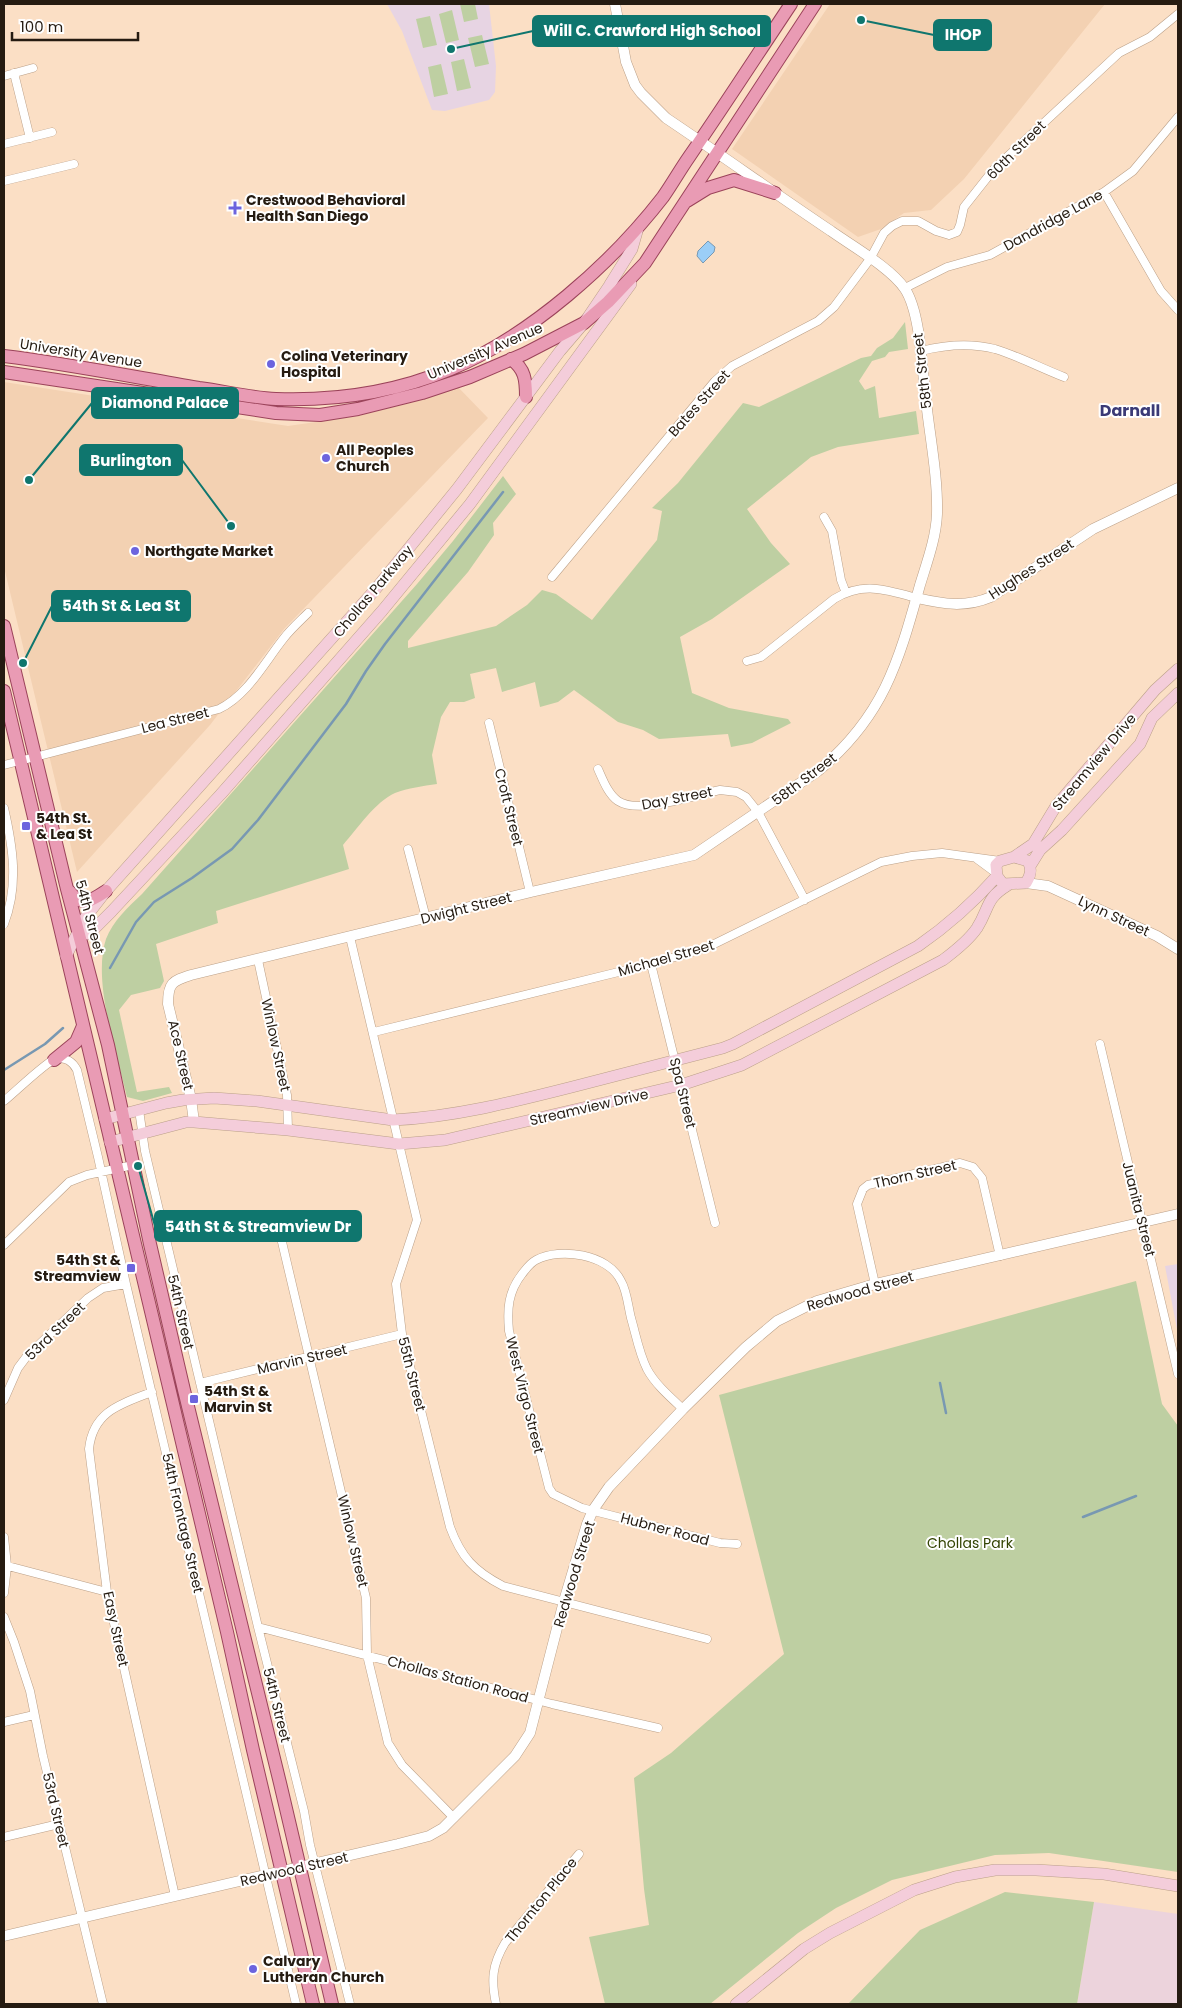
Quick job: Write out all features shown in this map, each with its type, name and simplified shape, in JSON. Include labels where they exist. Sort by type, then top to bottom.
[{"type":"main road","name":"University Avenue","points":[[4,356],[273,399],[327,397],[388,389],[451,369],[528,326],[601,264],[638,228],[664,196],[791,4]]},
{"type":"main road","name":"University Avenue","points":[[4,372],[276,413],[320,414],[358,409],[422,393],[470,377],[512,359],[584,323],[608,302],[645,263],[815,4]]},
{"type":"main road","points":[[683,204],[708,188],[734,180],[775,193]]},
{"type":"main road","name":"Chollas Parkway","points":[[66,956],[85,918],[106,891],[374,591],[458,489],[560,351],[584,323],[632,249],[638,228]]},
{"type":"main road","name":"Chollas Parkway","points":[[78,933],[89,934],[111,912],[221,794],[382,611],[470,504],[606,320],[645,263]]},
{"type":"main road","points":[[512,359],[520,365],[524,374],[526,397]]},
{"type":"main road","name":"54th Street","points":[[4,626],[67,889],[108,1045],[184,1390],[332,2004]]},
{"type":"main road","name":"Streamview Drive","points":[[1014,857],[1033,844],[1056,806],[1155,690],[1178,669]]},
{"type":"main road","name":"54th Street","points":[[4,691],[227,1632],[313,2004]]},
{"type":"main road","name":"Streamview Drive","points":[[1031,868],[1040,850],[1062,830],[1140,744],[1152,718],[1178,692]]},
{"type":"main road","points":[[1014,857],[1024,859],[1031,868],[1029,878],[1026,883],[1008,885],[999,881],[996,875],[996,865],[1000,860],[1014,857]]},
{"type":"main road","name":"Streamview Drive","points":[[105,1119],[166,1103],[191,1099],[229,1098],[393,1120],[449,1115],[533,1097],[734,1044],[918,946],[941,930],[982,893],[996,875]]},
{"type":"main road","name":"Streamview Drive","points":[[110,1142],[143,1132],[194,1122],[288,1130],[399,1144],[445,1140],[681,1085],[742,1065],[943,960],[956,950],[976,929],[990,899],[996,892],[1008,885]]},
{"type":"main road","points":[[67,889],[81,902],[95,899],[106,891]]},
{"type":"main road","points":[[54,1060],[76,1042],[83,1026]]},
{"type":"main road","points":[[736,2004],[804,1949],[830,1933],[914,1890],[955,1877],[995,1870],[1036,1870],[1104,1874],[1178,1886]]},
{"type":"street","name":"58th Street","points":[[615,4],[626,62],[640,94],[666,118],[870,258],[905,288],[913,306],[921,351],[937,503],[935,531],[917,598],[887,687],[862,728],[841,751],[818,771],[758,812]]},
{"type":"street","name":"60th Street","points":[[870,258],[884,233],[902,221],[918,221],[936,231],[949,235],[957,232],[964,207],[994,169],[1119,53],[1150,37],[1178,14]]},
{"type":"street","points":[[4,76],[34,68]]},
{"type":"street","points":[[14,73],[30,138]]},
{"type":"street","name":"Dandridge Lane","points":[[905,288],[948,267],[990,255],[1104,192],[1133,171],[1178,117]]},
{"type":"street","points":[[4,144],[52,132]]},
{"type":"street","points":[[4,181],[74,164]]},
{"type":"street","points":[[1104,192],[1160,291],[1178,310]]},
{"type":"street","name":"Bates Street","points":[[552,577],[715,381],[732,366],[818,321],[834,306],[870,258]]},
{"type":"street","points":[[921,351],[966,345],[995,349],[1064,377]]},
{"type":"street","name":"Hughes Street","points":[[747,661],[761,657],[834,598],[860,588],[876,587],[917,598],[958,605],[975,603],[991,597],[1093,529],[1178,488]]},
{"type":"street","points":[[824,516],[832,531],[841,580],[846,593]]},
{"type":"street","name":"Lea Street","points":[[4,765],[219,709],[229,704],[244,690],[285,636],[308,613]]},
{"type":"street","name":"Croft Street","points":[[489,723],[530,892]]},
{"type":"street","name":"Day Street","points":[[598,769],[610,794],[628,806],[643,807],[720,790],[732,790],[746,798],[758,812],[805,900]]},
{"type":"street","points":[[4,808],[13,850],[14,874],[12,898],[4,924]]},
{"type":"street","name":"Dwight Street","points":[[168,989],[172,983],[180,978],[530,892],[694,855],[758,812]]},
{"type":"street","points":[[408,849],[426,918]]},
{"type":"street","name":"Michael Street","points":[[374,1032],[651,964],[706,948],[861,871],[894,859],[942,853],[977,859],[1000,860]]},
{"type":"street","name":"Michael Street","points":[[977,859],[996,875]]},
{"type":"street","name":"Lynn Street","points":[[1031,868],[1048,886]]},
{"type":"street","name":"Lynn Street","points":[[1026,883],[1048,886],[1157,936],[1178,949]]},
{"type":"street","name":"55th Street","points":[[350,937],[417,1220],[396,1284],[402,1334],[450,1527],[458,1548],[468,1561],[484,1576],[503,1586],[707,1639]]},
{"type":"street","name":"Winlow Street","points":[[258,960],[288,1106],[288,1130]]},
{"type":"street","name":"Spa Street","points":[[651,964],[715,1223]]},
{"type":"street","name":"Ace Street","points":[[168,989],[168,1004],[191,1099],[194,1122]]},
{"type":"street","name":"Juanita Street","points":[[1100,1044],[1178,1374]]},
{"type":"street","name":"54th Frontage Street","points":[[54,1060],[66,1059],[77,1070],[296,2004]]},
{"type":"street","points":[[4,1102],[54,1060]]},
{"type":"street","points":[[139,1110],[144,1146],[258,1627],[304,1810],[314,1863],[350,2004]]},
{"type":"street","name":"Thorn Street","points":[[875,1284],[857,1204],[860,1194],[868,1185],[960,1163],[974,1167],[982,1178],[1000,1256]]},
{"type":"street","points":[[4,1245],[65,1186],[80,1177],[133,1165]]},
{"type":"street","name":"Redwood Street","points":[[4,1936],[429,1836],[443,1828],[515,1756],[530,1733],[564,1601],[593,1510],[609,1487],[683,1409],[746,1347],[777,1321],[817,1301],[875,1284],[1178,1214]]},
{"type":"street","name":"Winlow Street","points":[[282,1242],[366,1598],[367,1655],[388,1743],[402,1766],[454,1818]]},
{"type":"street","name":"West Virgo Street","points":[[593,1510],[582,1508],[560,1498],[548,1488],[509,1331],[507,1312],[510,1295],[516,1281],[528,1266],[536,1260],[555,1254],[575,1254],[594,1259],[610,1268],[621,1280],[638,1346],[647,1369],[656,1382],[683,1409]]},
{"type":"street","name":"53rd Street","points":[[4,1400],[18,1368],[27,1356],[88,1298],[103,1288],[126,1284]]},
{"type":"street","name":"Marvin Street","points":[[200,1383],[402,1334]]},
{"type":"street","name":"Easy Street","points":[[152,1392],[108,1412],[97,1423],[90,1442],[90,1456],[107,1592],[175,1896]]},
{"type":"street","name":"Hubner Road","points":[[593,1510],[720,1543],[738,1544]]},
{"type":"street","points":[[4,1537],[6,1565],[4,1593]]},
{"type":"street","points":[[6,1565],[107,1592]]},
{"type":"street","name":"53rd Street","points":[[5,1622],[14,1642],[30,1691],[59,1824],[103,2004]]},
{"type":"street","name":"Chollas Station Road","points":[[258,1627],[538,1700],[658,1728]]},
{"type":"street","points":[[4,1722],[34,1715]]},
{"type":"street","points":[[4,1837],[59,1824]]},
{"type":"street","name":"Thornton Place","points":[[496,2004],[492,1982],[499,1954],[505,1943],[578,1854]]},
{"type":"shaded area","points":[[387,4],[489,4],[496,66],[495,92],[489,100],[445,111],[432,110],[402,31]]},
{"type":"shaded area","points":[[830,4],[1105,4],[964,179],[931,210],[904,213],[881,229],[858,237],[732,149]]},
{"type":"shaded area","points":[[4,382],[288,426],[358,416],[456,385],[488,418],[284,629],[210,725],[77,872],[4,567]]},
{"type":"shaded area","points":[[1178,1264],[1178,1335],[1165,1266]]},
{"type":"shaded area","points":[[1094,1902],[1178,1914],[1178,2004],[1077,2004]]},
{"type":"green space","points":[[460,4],[475,4],[478,19],[464,22]]},
{"type":"green space","points":[[452,10],[459,40],[446,43],[439,14]]},
{"type":"green space","points":[[430,16],[437,45],[423,48],[416,19]]},
{"type":"green space","points":[[482,35],[489,64],[475,67],[468,38]]},
{"type":"green space","points":[[464,59],[471,88],[457,91],[451,62]]},
{"type":"green space","points":[[441,64],[448,94],[434,97],[428,67]]},
{"type":"green space","points":[[905,322],[908,349],[889,352],[885,357],[872,361],[859,381],[865,390],[875,386],[879,418],[916,411],[919,434],[838,447],[811,457],[747,509],[771,543],[790,564],[712,619],[680,637],[692,693],[729,708],[788,719],[791,723],[752,743],[731,747],[728,734],[659,739],[643,730],[618,722],[574,690],[558,702],[540,707],[535,682],[502,692],[496,668],[470,674],[475,698],[464,702],[450,702],[441,717],[432,755],[437,784],[410,788],[395,793],[381,802],[343,845],[349,869],[216,911],[218,923],[156,944],[164,981],[160,988],[131,995],[119,1010],[137,1092],[169,1087],[172,1093],[143,1101],[127,1097],[107,1018],[102,975],[102,956],[106,939],[113,926],[417,584],[503,476],[516,494],[493,523],[494,535],[468,572],[408,641],[408,648],[496,626],[527,605],[542,590],[556,594],[592,620],[657,540],[662,511],[652,508],[678,483],[743,403],[759,407],[861,358],[871,356],[877,348],[893,338]]},
{"type":"green space","name":"Chollas Park","points":[[1136,1281],[1162,1404],[1178,1426],[1178,1872],[1049,1853],[995,1855],[892,1880],[836,1908],[798,1933],[710,2004],[605,2004],[589,1937],[649,1925],[634,1778],[671,1753],[784,1654],[719,1395]]},
{"type":"green space","points":[[1005,1892],[1094,1902],[1077,2004],[848,2004],[920,1930]]},
{"type":"water","points":[[708,241],[715,247],[714,252],[703,263],[697,256],[698,251]]},
{"type":"waterway","points":[[110,968],[136,922],[154,902],[192,878],[232,849],[258,820],[346,704],[385,644],[503,492]]},
{"type":"waterway","points":[[4,1070],[45,1044],[63,1028]]},
{"type":"waterway","points":[[940,1383],[946,1413]]},
{"type":"waterway","points":[[1083,1517],[1136,1496]]},
{"type":"place","name":"IHOP","points":[[861,20]]},
{"type":"place","name":"Will C. Crawford High School","points":[[451,49]]},
{"type":"place","name":"Crestwood Behavioral Health San Diego","points":[[235,208]]},
{"type":"place","name":"Colina Veterinary Hospital","points":[[271,364]]},
{"type":"place","name":"All Peoples Church","points":[[326,458]]},
{"type":"place","name":"Diamond Palace","points":[[29,480]]},
{"type":"place","name":"Burlington","points":[[231,526]]},
{"type":"place","name":"Northgate Market","points":[[135,551]]},
{"type":"place","name":"54th St & Lea St","points":[[23,663]]},
{"type":"place","name":"54th St. & Lea St","points":[[26,826]]},
{"type":"place","name":"54th St & Streamview Dr","points":[[138,1166]]},
{"type":"place","name":"54th St & Streamview","points":[[131,1268]]},
{"type":"place","name":"54th St & Marvin St","points":[[194,1399]]},
{"type":"place","name":"Calvary Lutheran Church","points":[[253,1969]]},
{"type":"district","name":"Darnall","points":[[1130,410]]}]
